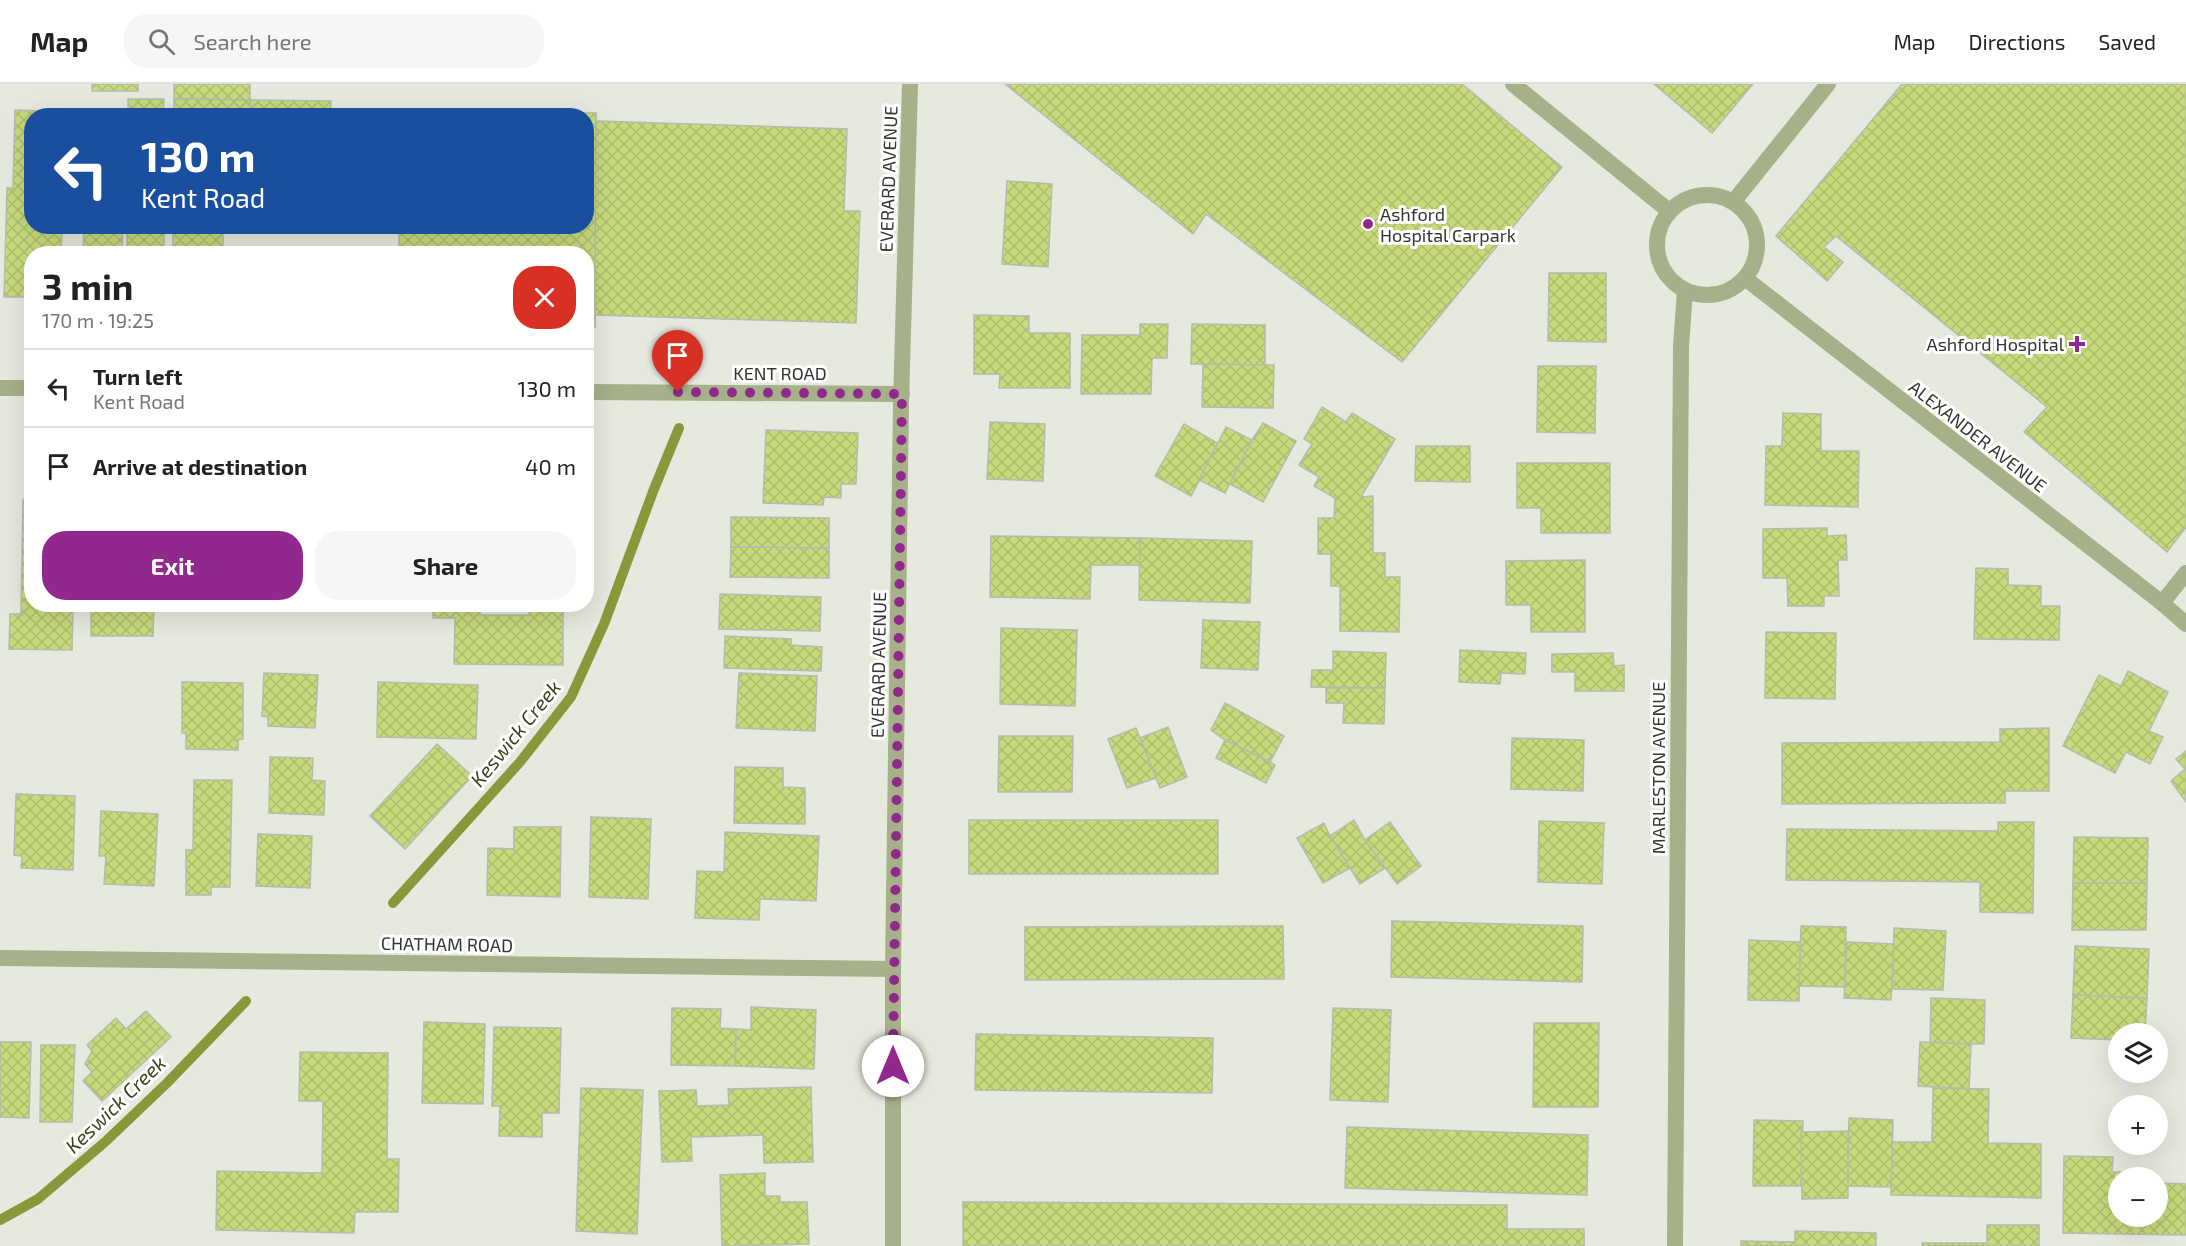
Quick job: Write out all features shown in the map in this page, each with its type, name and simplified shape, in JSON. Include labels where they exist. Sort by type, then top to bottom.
[{"type":"street","name":"EVERARD AVENUE","points":[[893,1246],[894,969],[902,394],[910,84]]},
{"type":"street","points":[[1513,84],[1669,212]]},
{"type":"street","points":[[1734,201],[1828,84]]},
{"type":"street","points":[[1718,194],[1734,201],[1748,214],[1756,228],[1756,259],[1746,279],[1728,292],[1701,295],[1685,291],[1675,284],[1663,271],[1658,256],[1657,235],[1669,212],[1693,195],[1718,194]]},
{"type":"street","name":"ALEXANDER AVENUE","points":[[1746,279],[2186,624]]},
{"type":"street","name":"MARLESTON AVENUE","points":[[1675,1246],[1681,358],[1685,291]]},
{"type":"street","points":[[0,388],[24,388]]},
{"type":"street","name":"KENT ROAD","points":[[594,392],[902,394]]},
{"type":"street","points":[[2162,603],[2186,573]]},
{"type":"street","name":"CHATHAM ROAD","points":[[0,958],[894,969]]},
{"type":"building","points":[[92,84],[138,84],[138,91],[92,91]]},
{"type":"building","points":[[174,84],[250,84],[250,100],[174,99]]},
{"type":"building","name":"Ashford Hospital Carpark","points":[[1005,84],[1462,84],[1562,167],[1402,362],[1206,214],[1193,234]]},
{"type":"building","points":[[1654,84],[1753,84],[1712,133]]},
{"type":"building","name":"Ashford Hospital","points":[[1902,84],[2186,84],[2186,527],[2167,552],[2024,432],[2047,407],[1836,236],[1824,247],[1843,262],[1827,281],[1776,236]]},
{"type":"building","points":[[128,99],[164,99],[163,108],[128,108]]},
{"type":"building","points":[[174,99],[250,100],[250,108],[174,108]]},
{"type":"building","points":[[250,100],[331,101],[331,108],[250,108]]},
{"type":"building","points":[[15,110],[24,110],[24,234],[62,234],[61,246],[24,246],[24,297],[4,297],[7,188],[13,188]]},
{"type":"building","points":[[594,113],[596,113],[595,327],[594,246],[399,246],[399,234],[594,234]]},
{"type":"building","points":[[596,121],[847,129],[844,211],[860,211],[856,323],[595,315]]},
{"type":"building","points":[[1007,181],[1052,184],[1048,267],[1002,264]]},
{"type":"building","points":[[84,234],[123,234],[122,246],[83,246]]},
{"type":"building","points":[[127,234],[164,234],[164,246],[127,246]]},
{"type":"building","points":[[173,234],[223,234],[223,246],[173,246]]},
{"type":"building","points":[[1549,273],[1606,273],[1606,342],[1548,341]]},
{"type":"building","points":[[974,315],[1029,316],[1029,333],[1070,333],[1070,388],[999,388],[1000,374],[974,374]]},
{"type":"building","points":[[1140,324],[1168,324],[1167,358],[1152,358],[1151,394],[1081,394],[1082,335],[1140,335]]},
{"type":"building","points":[[1192,324],[1265,325],[1265,365],[1191,364]]},
{"type":"building","points":[[1203,364],[1274,365],[1273,408],[1202,407]]},
{"type":"building","points":[[1538,366],[1596,366],[1595,433],[1537,432]]},
{"type":"building","points":[[1322,407],[1346,422],[1352,413],[1395,439],[1361,497],[1373,496],[1373,553],[1385,553],[1385,577],[1400,577],[1399,632],[1340,631],[1340,586],[1331,586],[1331,554],[1318,554],[1318,518],[1334,518],[1335,498],[1314,486],[1319,477],[1299,465],[1312,444],[1304,439]]},
{"type":"building","points":[[1783,413],[1821,414],[1821,451],[1859,451],[1858,507],[1765,505],[1766,446],[1782,446]]},
{"type":"building","points":[[990,422],[1045,424],[1043,481],[987,479]]},
{"type":"building","points":[[1263,423],[1296,441],[1263,502],[1230,484]]},
{"type":"building","points":[[1184,424],[1219,444],[1191,496],[1155,476]]},
{"type":"building","points":[[1226,427],[1252,440],[1225,493],[1199,480]]},
{"type":"building","points":[[766,430],[858,433],[856,484],[841,484],[841,498],[824,497],[823,505],[763,503]]},
{"type":"building","points":[[1416,446],[1470,446],[1470,482],[1415,481]]},
{"type":"building","points":[[1517,463],[1610,463],[1610,533],[1541,533],[1541,508],[1517,508]]},
{"type":"building","points":[[24,500],[24,612],[73,612],[72,650],[9,649],[10,614],[21,614]]},
{"type":"building","points":[[731,517],[829,518],[829,548],[731,547]]},
{"type":"building","points":[[1827,528],[1827,536],[1846,535],[1847,560],[1838,560],[1839,596],[1824,596],[1824,606],[1788,606],[1787,578],[1763,578],[1763,529]]},
{"type":"building","points":[[991,536],[1140,538],[1140,565],[1091,565],[1090,599],[990,597]]},
{"type":"building","points":[[1140,538],[1252,541],[1250,603],[1139,600]]},
{"type":"building","points":[[731,547],[829,548],[829,578],[730,577]]},
{"type":"building","points":[[1585,560],[1585,632],[1531,632],[1531,605],[1506,605],[1506,561]]},
{"type":"building","points":[[1976,568],[2008,569],[2008,585],[2041,586],[2041,606],[2060,606],[2059,640],[1974,639]]},
{"type":"building","points":[[720,594],[821,597],[820,631],[719,629]]},
{"type":"building","points":[[91,612],[154,612],[153,636],[91,636]]},
{"type":"building","points":[[433,612],[529,615],[529,612],[563,612],[563,665],[454,664],[455,618],[433,618]]},
{"type":"building","points":[[1203,620],[1260,622],[1258,670],[1201,668]]},
{"type":"building","points":[[1001,628],[1077,630],[1075,706],[1000,704]]},
{"type":"building","points":[[1766,632],[1836,633],[1835,699],[1765,698]]},
{"type":"building","points":[[725,636],[791,639],[791,645],[822,647],[821,671],[724,668]]},
{"type":"building","points":[[1460,650],[1526,653],[1525,674],[1501,673],[1500,684],[1459,682]]},
{"type":"building","points":[[1333,651],[1386,653],[1385,688],[1311,687],[1312,670],[1333,670]]},
{"type":"building","points":[[1613,653],[1614,666],[1624,665],[1624,691],[1575,691],[1575,672],[1552,672],[1552,654]]},
{"type":"building","points":[[2128,671],[2168,692],[2149,731],[2163,737],[2150,764],[2126,752],[2115,773],[2063,746],[2099,675],[2121,686]]},
{"type":"building","points":[[264,673],[318,675],[315,728],[268,726],[268,717],[262,716]]},
{"type":"building","points":[[739,673],[817,676],[815,731],[736,728]]},
{"type":"building","points":[[182,682],[243,683],[243,739],[238,740],[238,750],[186,749],[186,733],[182,733]]},
{"type":"building","points":[[378,682],[478,685],[476,739],[377,737]]},
{"type":"building","points":[[1326,688],[1385,688],[1384,724],[1343,723],[1344,703],[1326,703]]},
{"type":"building","points":[[1225,703],[1284,736],[1270,762],[1225,740],[1211,730]]},
{"type":"building","points":[[1168,727],[1187,777],[1160,788],[1140,738]]},
{"type":"building","points":[[1136,728],[1156,778],[1127,788],[1108,739]]},
{"type":"building","points":[[2049,728],[2049,791],[2005,791],[2005,803],[1782,804],[1782,743],[2000,742],[2000,729]]},
{"type":"building","points":[[999,736],[1073,736],[1072,792],[998,792]]},
{"type":"building","points":[[1512,738],[1584,740],[1583,791],[1511,789]]},
{"type":"building","points":[[1225,740],[1275,765],[1266,783],[1216,758]]},
{"type":"building","points":[[437,744],[472,776],[405,849],[370,816]]},
{"type":"building","points":[[2186,751],[2186,802],[2171,781],[2185,769],[2176,759]]},
{"type":"building","points":[[270,757],[313,758],[312,780],[325,781],[324,815],[269,813]]},
{"type":"building","points":[[735,767],[783,768],[783,787],[805,788],[805,824],[734,823]]},
{"type":"building","points":[[194,780],[232,780],[230,887],[211,887],[211,895],[186,895],[186,850],[193,850]]},
{"type":"building","points":[[16,794],[75,796],[73,870],[21,868],[22,856],[14,855]]},
{"type":"building","points":[[101,811],[158,814],[154,886],[104,884],[106,856],[99,856]]},
{"type":"building","points":[[591,817],[651,819],[648,899],[589,897]]},
{"type":"building","points":[[969,820],[1218,820],[1218,874],[969,874]]},
{"type":"building","points":[[1354,820],[1385,868],[1360,884],[1330,836]]},
{"type":"building","points":[[1539,821],[1604,823],[1602,884],[1538,882]]},
{"type":"building","points":[[1390,822],[1421,866],[1397,884],[1365,840]]},
{"type":"building","points":[[1998,822],[2034,822],[2033,913],[1980,912],[1980,882],[1786,880],[1787,829],[1998,831]]},
{"type":"building","points":[[1324,823],[1350,868],[1323,883],[1297,838]]},
{"type":"building","points":[[514,827],[561,827],[560,897],[487,895],[488,848],[514,849]]},
{"type":"building","points":[[725,832],[819,836],[816,901],[760,899],[759,920],[695,918],[697,871],[724,872]]},
{"type":"building","points":[[258,834],[312,836],[310,888],[256,886]]},
{"type":"building","points":[[2074,837],[2148,838],[2147,883],[2073,883]]},
{"type":"building","points":[[2073,883],[2147,883],[2146,930],[2072,930]]},
{"type":"building","points":[[1392,921],[1583,926],[1582,982],[1391,977]]},
{"type":"building","points":[[1283,926],[1284,979],[1025,980],[1025,927]]},
{"type":"building","points":[[1801,926],[1846,927],[1845,987],[1799,986]]},
{"type":"building","points":[[1894,928],[1946,931],[1943,990],[1892,989]]},
{"type":"building","points":[[1749,940],[1800,942],[1799,1001],[1748,1000]]},
{"type":"building","points":[[1847,942],[1894,944],[1891,1000],[1844,998]]},
{"type":"building","points":[[2075,946],[2149,949],[2147,998],[2073,995]]},
{"type":"building","points":[[2073,995],[2147,998],[2146,1023],[2108,1023],[2108,1040],[2071,1038]]},
{"type":"building","points":[[1931,998],[1985,1000],[1984,1044],[1930,1043]]},
{"type":"building","points":[[751,1007],[816,1010],[814,1069],[735,1066],[736,1029],[751,1030]]},
{"type":"building","points":[[672,1008],[721,1009],[720,1028],[736,1029],[735,1066],[671,1065]]},
{"type":"building","points":[[1333,1008],[1391,1010],[1388,1102],[1330,1100]]},
{"type":"building","points":[[146,1011],[171,1037],[102,1101],[83,1081],[92,1072],[85,1064],[92,1051],[87,1045],[116,1018],[126,1029]]},
{"type":"building","points":[[424,1022],[485,1024],[483,1104],[422,1103]]},
{"type":"building","points":[[1534,1023],[1599,1023],[1598,1107],[1533,1107]]},
{"type":"building","points":[[494,1027],[561,1028],[559,1113],[542,1113],[542,1137],[499,1136],[500,1106],[492,1106]]},
{"type":"building","points":[[976,1034],[1213,1038],[1212,1093],[975,1090]]},
{"type":"building","points":[[0,1042],[31,1042],[29,1118],[0,1117]]},
{"type":"building","points":[[1920,1042],[1971,1044],[1969,1089],[1918,1086]]},
{"type":"building","points":[[41,1045],[75,1045],[72,1122],[40,1122]]},
{"type":"building","points":[[300,1052],[388,1053],[387,1159],[399,1159],[398,1212],[355,1212],[354,1233],[216,1230],[217,1171],[322,1173],[323,1101],[299,1101]]},
{"type":"building","points":[[811,1087],[813,1162],[764,1163],[763,1135],[691,1137],[692,1161],[662,1162],[659,1091],[696,1090],[697,1106],[729,1105],[728,1089]]},
{"type":"building","points":[[581,1088],[643,1090],[637,1234],[576,1231]]},
{"type":"building","points":[[1933,1088],[1989,1089],[1988,1143],[2041,1144],[2041,1198],[1891,1195],[1892,1142],[1932,1142]]},
{"type":"building","points":[[1849,1118],[1893,1120],[1891,1187],[1847,1186]]},
{"type":"building","points":[[1754,1120],[1803,1121],[1801,1186],[1753,1186]]},
{"type":"building","points":[[1347,1127],[1588,1135],[1587,1195],[1345,1188]]},
{"type":"building","points":[[1848,1131],[1848,1198],[1802,1199],[1801,1132]]},
{"type":"building","points":[[2064,1156],[2113,1157],[2112,1167],[2108,1167],[2108,1227],[2168,1227],[2168,1183],[2186,1184],[2186,1235],[2063,1233]]},
{"type":"building","points":[[765,1173],[765,1196],[780,1196],[780,1202],[807,1202],[809,1244],[722,1246],[720,1175]]},
{"type":"building","points":[[963,1202],[1507,1205],[1507,1229],[1584,1229],[1584,1246],[963,1246]]},
{"type":"building","points":[[1987,1225],[2039,1225],[2039,1246],[1922,1246],[1922,1243],[1987,1243]]},
{"type":"building","points":[[1795,1231],[1876,1233],[1876,1246],[1741,1246],[1741,1241],[1795,1242]]},
{"type":"waterway","name":"Keswick Creek","points":[[393,903],[520,762],[571,697],[604,624],[679,428]]},
{"type":"waterway","name":"Keswick Creek","points":[[0,1220],[38,1199],[105,1142],[167,1083],[246,1001]]},
{"type":"place","name":"Ashford Hospital Carpark","points":[[1368,224]]},
{"type":"place","name":"Ashford Hospital","points":[[2077,344]]},
{"type":"route","points":[[678,392],[902,394],[893,1066]]}]
